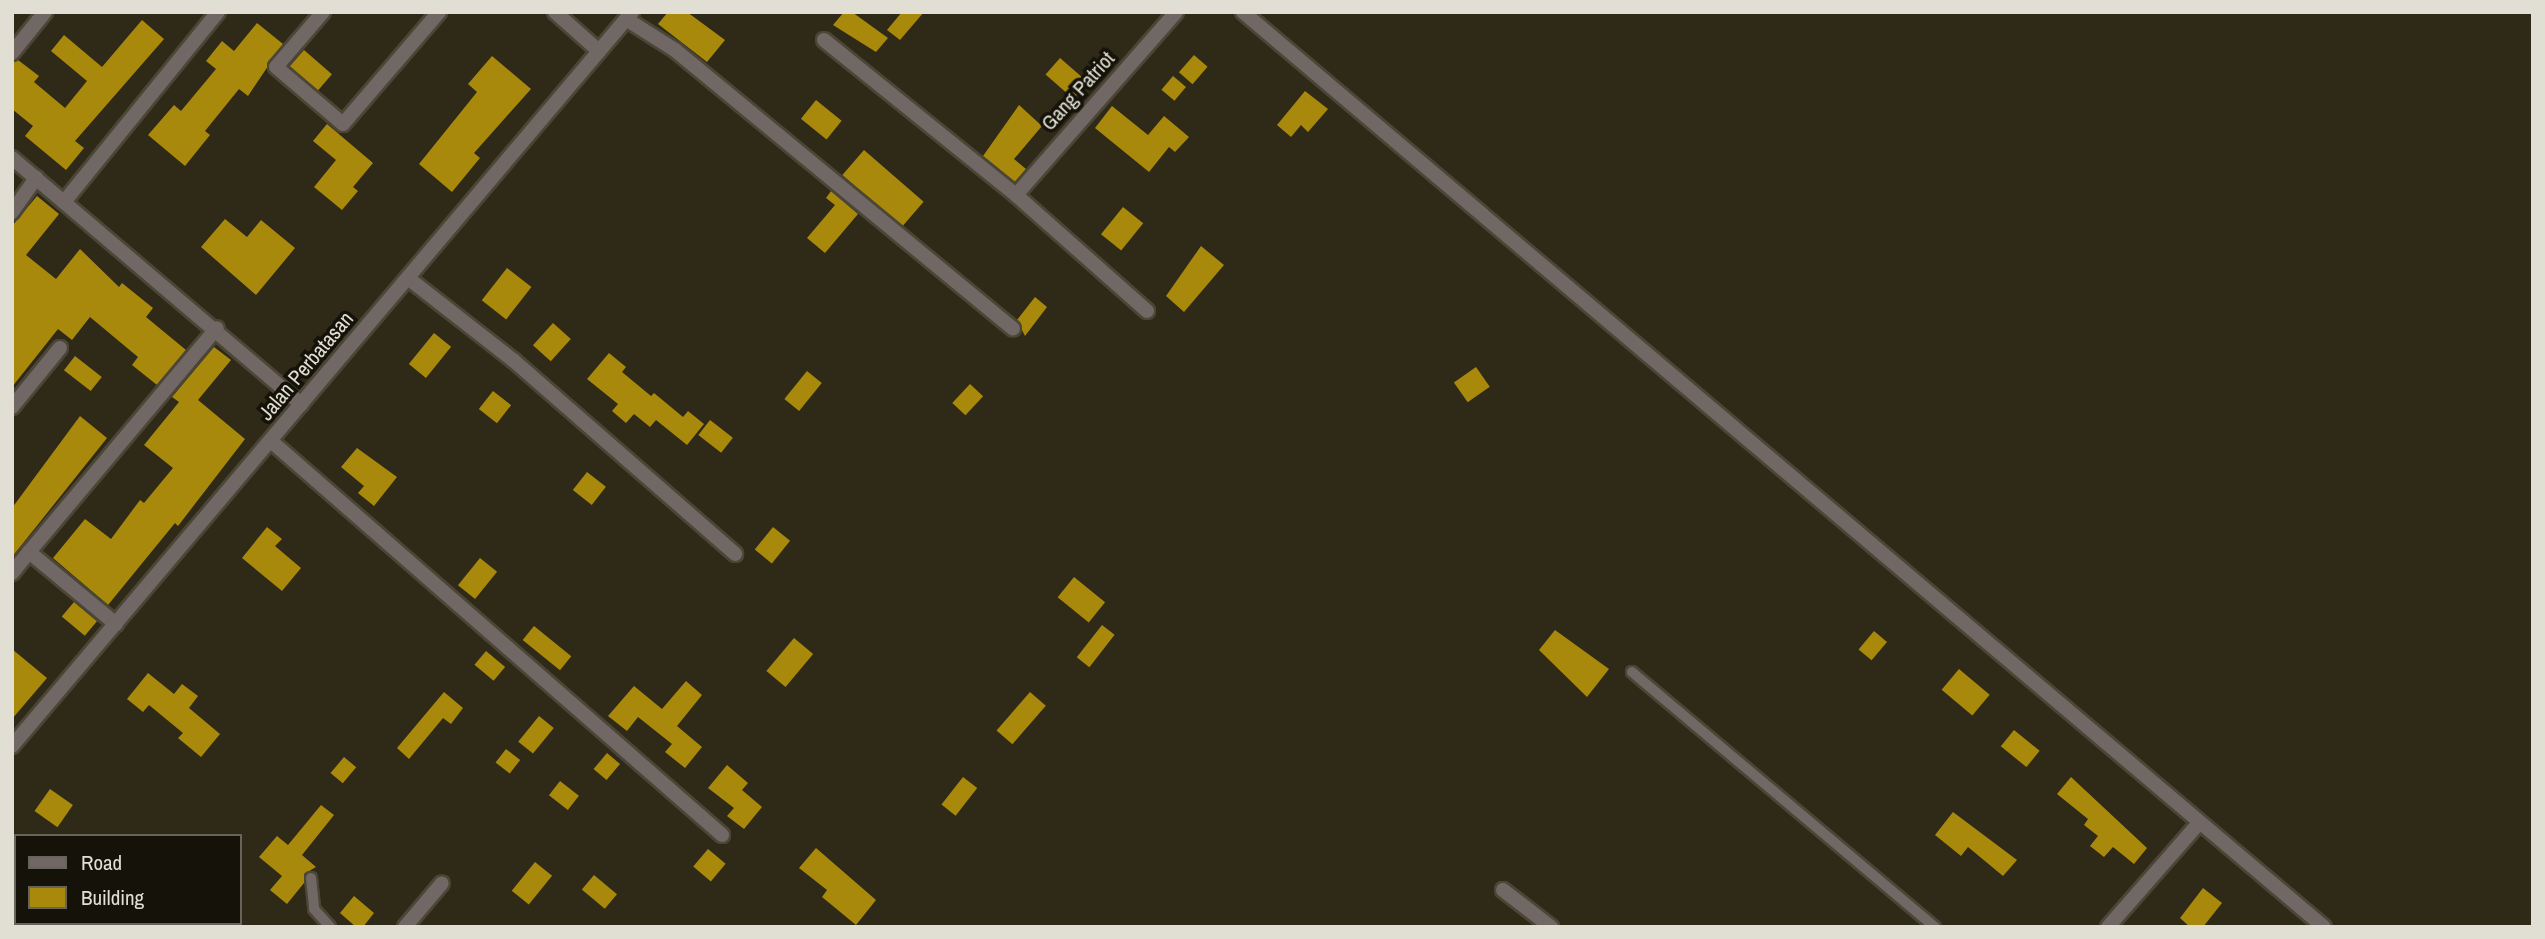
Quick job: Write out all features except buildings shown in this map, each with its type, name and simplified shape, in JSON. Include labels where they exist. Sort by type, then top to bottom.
[{"type":"street","points":[[12,53],[45,12]]},
{"type":"street","points":[[64,202],[218,12]]},
{"type":"street","points":[[323,12],[276,67],[343,124],[439,12]]},
{"type":"street","points":[[555,12],[599,51]]},
{"type":"street","name":"Gang Patriot","points":[[1014,194],[1176,12]]},
{"type":"street","points":[[1243,12],[2324,927]]},
{"type":"street","points":[[629,16],[683,56],[1013,329]]},
{"type":"street","name":"Jalan Perbatasan","points":[[12,746],[629,16]]},
{"type":"street","points":[[824,40],[1014,194],[1147,311]]},
{"type":"street","points":[[12,158],[217,328],[301,404]]},
{"type":"street","points":[[12,212],[36,178]]},
{"type":"street","points":[[408,278],[513,360],[735,554]]},
{"type":"street","points":[[12,573],[217,328]]},
{"type":"street","points":[[12,407],[60,348]]},
{"type":"street","points":[[271,441],[722,835]]},
{"type":"street","points":[[29,552],[116,624]]},
{"type":"street","points":[[2108,927],[2199,823]]},
{"type":"street","points":[[405,927],[442,883]]},
{"type":"street","points":[[1503,890],[1551,927]]},
{"type":"lane","points":[[1632,672],[1935,927]]},
{"type":"lane","points":[[311,878],[314,909],[331,927]]}]
